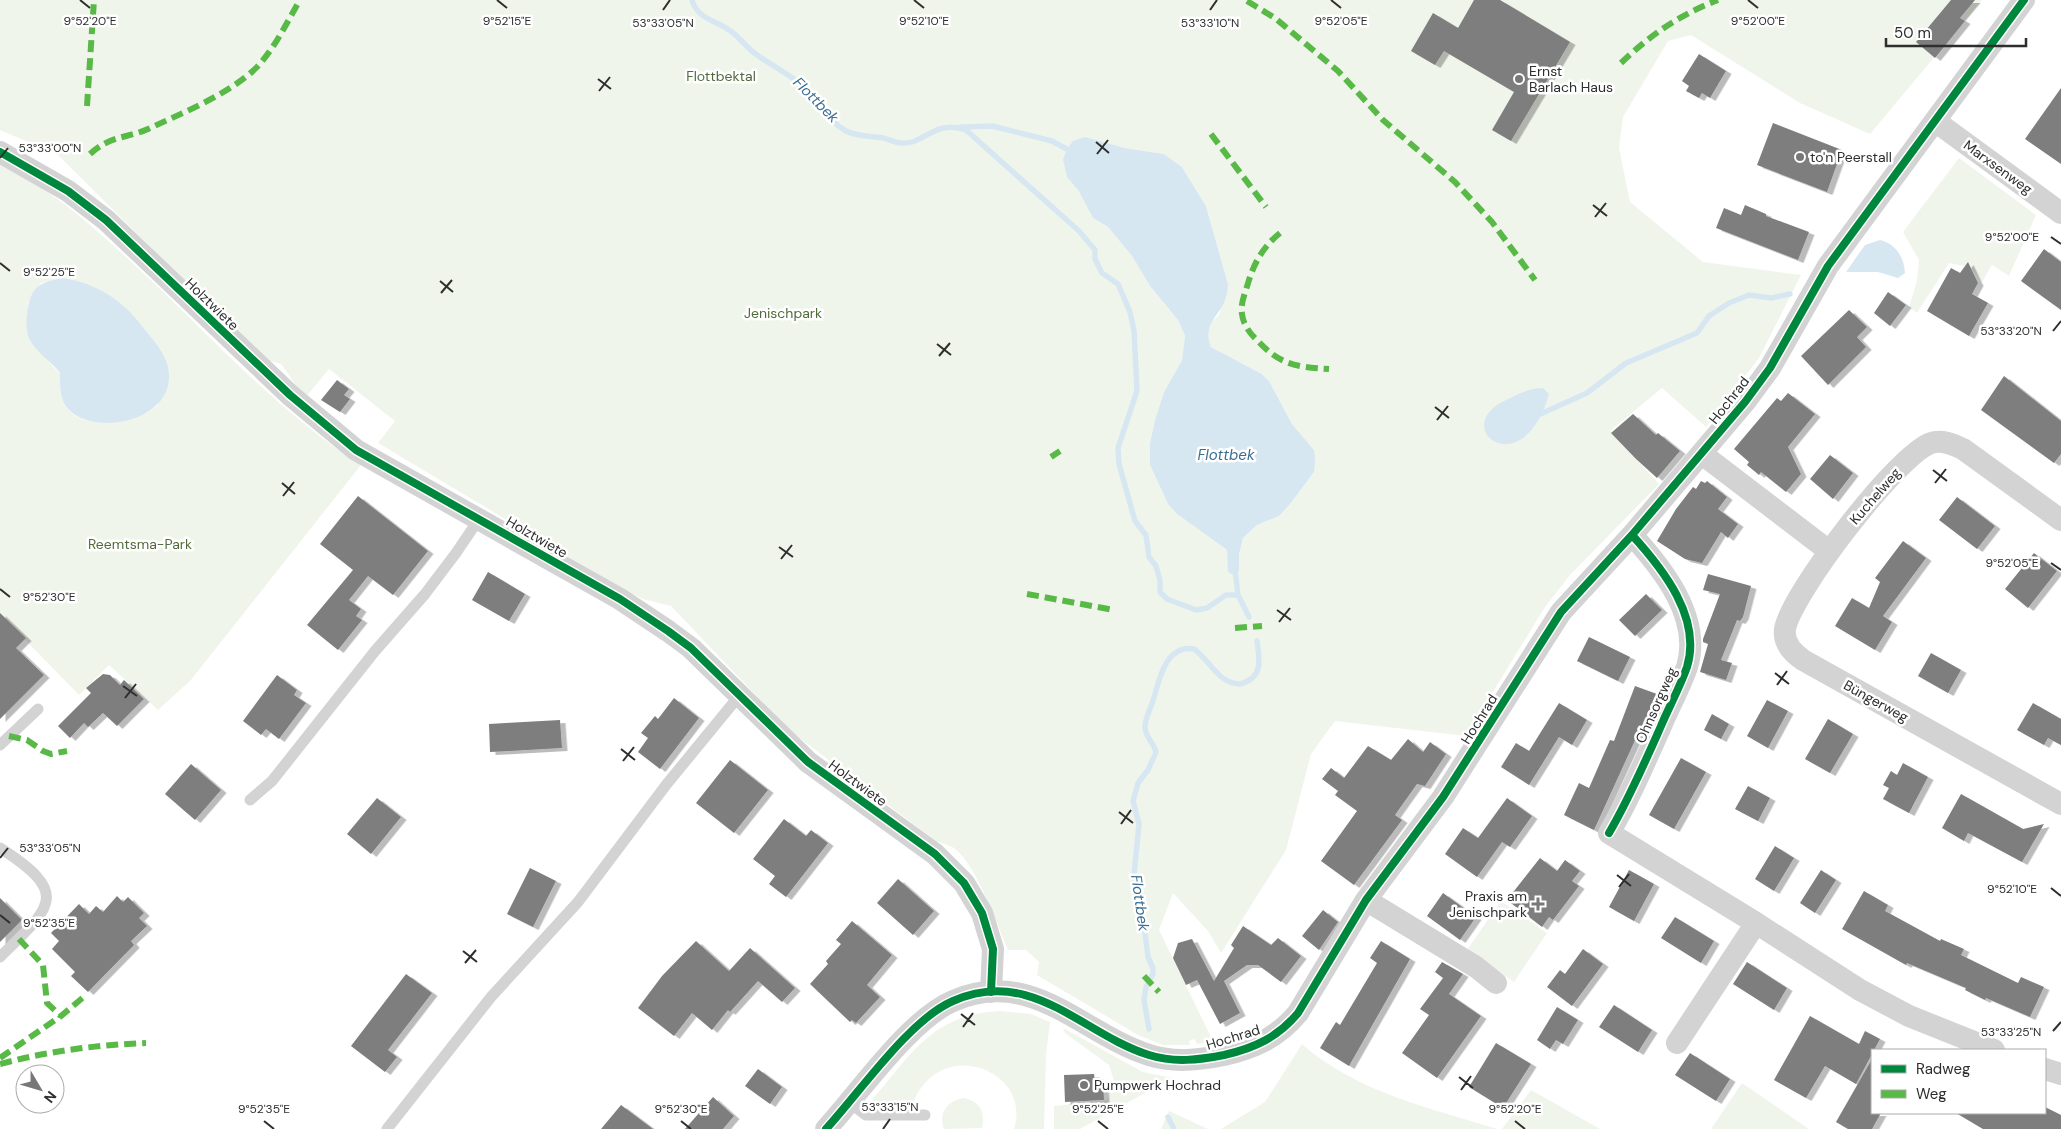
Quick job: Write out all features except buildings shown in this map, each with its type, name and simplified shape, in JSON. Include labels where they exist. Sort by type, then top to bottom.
[{"type":"street","name":"Hochrad","points":[[826,1129],[906,1037],[925,1019],[954,1000],[991,992],[1018,992],[1041,999],[1133,1049],[1150,1056],[1169,1060],[1200,1060],[1238,1052],[1276,1036],[1292,1020],[1366,900],[1457,777],[1561,612],[1632,535],[1702,454],[1758,385],[1828,266],[2024,0]]},
{"type":"street","name":"Marxsenweg","points":[[1935,121],[2061,214]]},
{"type":"street","name":"Holztwiete","points":[[0,152],[68,191],[106,220],[290,395],[356,450],[620,600],[668,631],[691,648],[808,762],[935,854],[964,883],[982,913],[993,949],[991,992]]},
{"type":"street","name":"Kuchelweg","points":[[1829,551],[1895,471],[1919,448],[1933,442],[1950,443],[1963,449],[2061,520]]},
{"type":"street","points":[[1702,454],[1829,551]]},
{"type":"street","name":"Ohnsorgweg","points":[[1632,535],[1672,588],[1683,607],[1689,630],[1689,645],[1687,666],[1644,763],[1609,833],[1756,922],[1860,990],[1918,1020],[1991,1049]]},
{"type":"street","name":"Büngerweg","points":[[1829,551],[1790,615],[1785,630],[1786,641],[1792,653],[2061,804]]},
{"type":"street","points":[[1366,900],[1476,967],[1496,984]]},
{"type":"street","points":[[1677,1043],[1756,922]]},
{"type":"street","points":[[2046,1069],[2061,1074]]},
{"type":"lane","points":[[250,800],[272,781],[375,651],[425,594],[456,553],[478,519]]},
{"type":"lane","points":[[387,1129],[503,984],[578,902],[666,784],[739,696]]},
{"type":"lane","points":[[0,745],[38,709]]},
{"type":"lane","points":[[0,848],[33,871],[42,883],[47,896],[45,909],[38,920],[0,957]]},
{"type":"lane","points":[[850,1103],[866,1115],[925,1116]]},
{"type":"green space","name":"Jenischpark","points":[[0,0],[1982,0],[1870,134],[1800,103],[1691,35],[1668,41],[1623,117],[1619,148],[1630,202],[1703,262],[1801,275],[1759,358],[1706,427],[1662,388],[1610,431],[1659,484],[1570,575],[1545,607],[1466,736],[1335,721],[1311,754],[1286,850],[1221,953],[1208,931],[1173,893],[1159,930],[1213,1041],[1197,1044],[1194,1039],[1189,1041],[1190,1045],[1163,1045],[1138,1035],[1037,975],[1039,962],[1026,950],[1008,950],[978,880],[962,856],[954,848],[936,841],[789,730],[671,606],[643,599],[624,590],[378,443],[395,421],[329,369],[305,398],[281,364],[263,359],[58,155],[0,130]],"holes":[[[1102,142],[1125,148],[1164,154],[1182,167],[1206,206],[1228,284],[1219,315],[1210,323],[1206,336],[1211,347],[1262,374],[1269,381],[1292,424],[1314,450],[1314,472],[1291,503],[1279,516],[1257,525],[1243,538],[1239,555],[1239,571],[1228,559],[1227,550],[1177,514],[1168,504],[1150,465],[1150,443],[1155,420],[1164,392],[1182,360],[1185,336],[1178,320],[1150,286],[1132,256],[1108,227],[1093,218],[1078,190]]]},
{"type":"green space","points":[[1959,158],[2036,215],[2009,276],[1992,265],[1982,282],[1970,267],[1949,263],[1917,313],[1909,307],[1917,281],[1919,260],[1903,232]]},
{"type":"green space","name":"Reemtsma-Park","points":[[0,165],[52,195],[83,219],[157,286],[269,394],[329,443],[361,465],[190,681],[158,710],[109,665],[79,695],[0,614]],"holes":[[[62,278],[79,282],[107,295],[119,304],[140,325],[161,351],[158,405],[149,411],[125,420],[98,422],[85,420],[74,415],[66,407],[60,390],[60,374],[31,342],[28,303],[41,283]]]},
{"type":"green space","points":[[1501,901],[1547,933],[1514,982],[1467,950]]},
{"type":"green space","points":[[999,1011],[1031,1014],[1050,1022],[1046,1055],[1044,1129],[1014,1129],[1016,1108],[1010,1090],[997,1077],[980,1068],[961,1066],[942,1070],[925,1084],[912,1106],[882,1105],[871,1101],[912,1053],[939,1029],[956,1020],[976,1014]]},
{"type":"green space","points":[[1063,1028],[1143,1072],[1172,1078],[1080,1129],[1054,1129],[1054,1106],[1107,1100],[1114,1081],[1109,1065],[1065,1033]]},
{"type":"green space","points":[[1302,1044],[1323,1061],[1346,1075],[1395,1097],[1497,1129],[1221,1129],[1265,1102]]},
{"type":"green space","points":[[1742,1083],[1809,1129],[1711,1129]]},
{"type":"green space","points":[[1531,1090],[1600,1129],[1502,1129]]},
{"type":"green space","points":[[963,1098],[973,1101],[980,1108],[983,1117],[982,1128],[944,1129],[942,1118],[945,1109],[952,1102]]},
{"type":"green space","points":[[1169,1111],[1208,1129],[1161,1129]]},
{"type":"water","name":"Flottbek","points":[[1085,137],[1125,148],[1164,154],[1182,167],[1206,206],[1228,284],[1224,303],[1209,330],[1211,347],[1262,374],[1269,381],[1292,424],[1314,450],[1314,472],[1291,503],[1279,516],[1257,525],[1243,538],[1239,555],[1239,571],[1235,576],[1228,572],[1227,550],[1177,514],[1168,504],[1150,465],[1150,443],[1155,420],[1164,392],[1182,360],[1185,336],[1178,320],[1150,286],[1132,256],[1108,227],[1093,218],[1078,190],[1067,177],[1063,159],[1067,149],[1073,141]]},
{"type":"water","points":[[1880,240],[1895,248],[1903,262],[1905,273],[1898,278],[1878,272],[1846,272],[1865,245]]},
{"type":"water","points":[[62,278],[96,288],[117,300],[134,317],[160,349],[166,361],[169,375],[166,391],[158,404],[145,414],[130,420],[113,423],[96,422],[81,418],[69,410],[63,402],[60,373],[29,339],[27,325],[28,306],[33,293],[40,285]]},
{"type":"water","points":[[1543,388],[1549,394],[1537,422],[1523,438],[1508,444],[1496,442],[1487,434],[1484,424],[1490,411],[1506,400],[1533,389]]},
{"type":"waterway","name":"Flottbek","points":[[692,0],[703,16],[732,32],[754,53],[789,75],[801,85],[812,95],[835,123],[846,131],[895,142],[910,143],[937,130],[955,127],[966,130],[1079,231],[1095,250],[1095,259],[1102,273],[1118,284],[1130,312],[1134,331],[1137,391],[1118,448],[1119,464],[1135,521],[1146,535],[1149,557],[1156,566],[1160,580],[1160,592],[1167,599],[1196,610],[1207,608],[1226,595],[1238,595],[1249,617]]},
{"type":"waterway","name":"Flottbek","points":[[961,127],[992,126],[1052,141],[1072,152]]},
{"type":"waterway","points":[[1538,415],[1587,393],[1626,363],[1697,333],[1709,316],[1729,303],[1749,295],[1771,298],[1790,294]]},
{"type":"waterway","name":"Flottbek","points":[[1235,570],[1238,595]]},
{"type":"waterway","name":"Flottbek","points":[[1149,1029],[1144,1000],[1146,987],[1153,974],[1153,968],[1148,957],[1141,902],[1134,875],[1139,824],[1133,801],[1138,783],[1148,770],[1156,752],[1145,731],[1145,724],[1161,674],[1170,658],[1176,652],[1184,649],[1194,649],[1220,676],[1232,683],[1240,684],[1253,677],[1256,673],[1259,661],[1257,641]]},
{"type":"waterway","name":"Flottbek","points":[[1168,1117],[1174,1129]]},
{"type":"marked path","points":[[87,106],[94,0]]},
{"type":"marked path","points":[[90,154],[105,143],[148,129],[190,109],[220,94],[246,77],[269,52],[300,0]]},
{"type":"marked path","points":[[1621,63],[1666,26],[1718,0]]},
{"type":"marked path","points":[[1247,1],[1275,18],[1338,71],[1383,120],[1455,182],[1492,222],[1535,280]]},
{"type":"marked path","points":[[1211,134],[1266,207]]},
{"type":"marked path","points":[[1280,233],[1257,260],[1251,273],[1242,306],[1244,321],[1254,338],[1281,360],[1298,366],[1329,369]]},
{"type":"marked path","points":[[1051,457],[1060,451]]},
{"type":"marked path","points":[[1027,594],[1114,610]]},
{"type":"marked path","points":[[1235,628],[1262,626]]},
{"type":"marked path","points":[[9,736],[27,740],[51,754],[67,751]]},
{"type":"marked path","points":[[19,939],[43,965],[47,1003],[61,1016]]},
{"type":"marked path","points":[[1144,976],[1159,992]]},
{"type":"marked path","points":[[0,1058],[61,1016],[86,995]]},
{"type":"marked path","points":[[0,1064],[73,1049],[146,1043]]},
{"type":"cycle path","points":[[826,1129],[886,1058],[919,1024],[936,1010],[953,1001],[981,992],[1008,992],[1032,997],[1056,1007],[1125,1045],[1158,1058],[1177,1060],[1215,1057],[1256,1045],[1282,1029],[1298,1013],[1366,900],[1443,797],[1561,612],[1632,535],[1745,402],[1770,368],[1828,266],[2024,0]]},
{"type":"cycle path","points":[[0,152],[68,191],[106,220],[290,395],[356,450],[620,599],[668,631],[691,648],[808,762],[935,854],[964,883],[982,913],[993,949],[991,992]]},
{"type":"cycle path","points":[[1609,833],[1636,780],[1681,682],[1687,667],[1690,649],[1689,630],[1677,595],[1656,563],[1632,535]]},
{"type":"place","name":"Ernst Barlach Haus","points":[[1519,79]]},
{"type":"place","name":"to'n Peerstall","points":[[1800,157]]},
{"type":"place","name":"Praxis am Jenischpark","points":[[1538,904]]},
{"type":"place","name":"Pumpwerk Hochrad","points":[[1084,1085]]},
{"type":"park label","name":"Flottbektal","points":[[721,76]]}]
